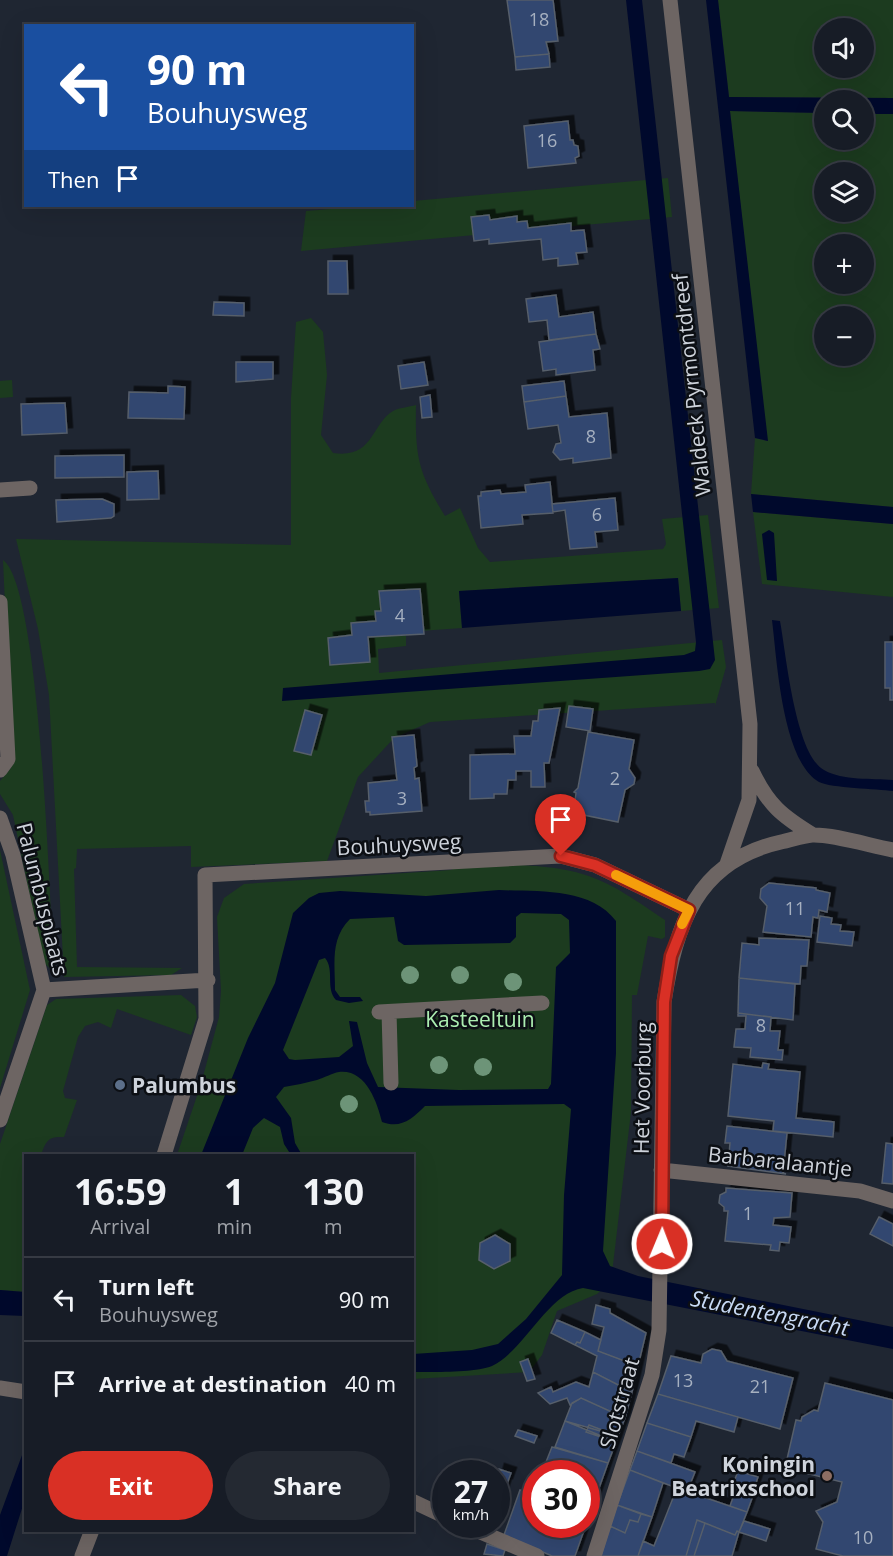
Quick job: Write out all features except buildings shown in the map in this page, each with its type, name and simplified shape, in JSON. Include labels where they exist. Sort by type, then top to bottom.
[{"type":"street","name":"Waldeck Pyrmontdreef","points":[[670,0],[750,724],[749,800],[727,864]]},
{"type":"street","points":[[0,490],[30,488]]},
{"type":"street","points":[[0,602],[8,759],[0,770]]},
{"type":"street","name":"Waldeck Pyrmontdreef","points":[[750,765],[763,795],[781,815],[813,835]]},
{"type":"street","name":"Palumbusplaats","points":[[0,818],[13,855],[44,990],[0,1120]]},
{"type":"street","points":[[727,864],[747,852],[813,835],[893,850]]},
{"type":"street","name":"Bouhuysweg","points":[[208,980],[205,875],[561,856],[595,865],[689,910]]},
{"type":"street","name":"Het Voorburg","points":[[659,1330],[661,1170],[665,1083],[664,1002],[671,956],[689,910],[701,891],[727,864]]},
{"type":"street","points":[[164,1154],[206,1019],[208,980]]},
{"type":"street","name":"Palumbusplaats","points":[[44,990],[208,980]]},
{"type":"street","points":[[391,1083],[384,1012],[542,1003]]},
{"type":"street","name":"Barbaralaantje","points":[[661,1170],[860,1191],[893,1201]]},
{"type":"street","name":"Slotstraat","points":[[594,1556],[652,1375],[659,1330]]},
{"type":"street","points":[[0,1388],[24,1392]]},
{"type":"street","points":[[414,1502],[432,1510]]},
{"type":"street","points":[[82,1556],[91,1532]]},
{"type":"street","points":[[495,1538],[537,1556]]},
{"type":"green space","points":[[718,0],[893,0],[893,98],[874,98],[874,90],[814,90],[814,98],[729,97]]},
{"type":"green space","points":[[730,111],[814,113],[814,150],[874,150],[874,114],[893,114],[893,507],[751,494],[755,438],[767,441]]},
{"type":"green space","points":[[668,178],[672,217],[301,251],[306,211],[356,207],[414,207],[414,201]]},
{"type":"green space","points":[[311,318],[323,332],[327,375],[321,435],[333,453],[357,451],[364,446],[393,411],[416,405],[416,438],[420,464],[429,487],[445,516],[460,508],[478,548],[490,562],[663,549],[666,544],[662,519],[708,515],[719,608],[681,611],[678,578],[459,591],[462,628],[406,632],[406,646],[378,649],[379,673],[722,640],[726,667],[715,706],[715,703],[430,722],[394,738],[358,777],[327,861],[191,867],[191,846],[77,849],[76,868],[74,869],[77,967],[182,968],[171,975],[64,977],[49,695],[38,629],[16,539],[291,545],[291,398],[296,322]]},
{"type":"green space","points":[[12,380],[13,397],[0,398],[0,381]]},
{"type":"green space","points":[[753,512],[893,524],[893,597],[762,584]]},
{"type":"green space","points":[[3,560],[16,583],[26,627],[35,686],[46,822],[54,972],[44,963],[13,815],[0,794],[0,781],[11,768],[12,761]]},
{"type":"green space","points":[[0,850],[30,990],[0,1088]]},
{"type":"green space","name":"Kasteeltuin","points":[[518,865],[581,873],[612,886],[665,920],[665,937],[662,939],[648,936],[637,995],[632,995],[631,1112],[611,1282],[597,1294],[557,1311],[542,1355],[529,1372],[414,1379],[414,1154],[177,1154],[201,1084],[219,1017],[221,991],[217,917],[224,898],[244,884],[451,870],[457,866]]},
{"type":"green space","points":[[181,995],[195,1006],[197,1017],[191,1035],[117,1009],[111,1028],[98,1022],[85,1026],[78,1037],[63,1091],[65,1098],[77,1100],[64,1137],[54,1137],[48,1140],[41,1154],[24,1154],[24,1292],[0,1290],[0,1144],[47,1005],[56,999]]},
{"type":"water","points":[[626,0],[642,0],[715,660],[710,669],[699,671],[282,701],[283,688],[684,655],[695,651],[696,642]]},
{"type":"water","points":[[706,0],[718,0],[729,97],[814,98],[814,113],[730,111],[768,441],[755,438]]},
{"type":"water","points":[[874,98],[893,98],[893,114],[874,114]]},
{"type":"water","points":[[751,494],[893,507],[893,524],[753,512]]},
{"type":"water","points":[[769,530],[774,533],[777,581],[767,580],[762,534]]},
{"type":"water","points":[[678,578],[681,611],[462,628],[459,591]]},
{"type":"water","points":[[772,620],[780,621],[793,702],[806,744],[814,760],[832,774],[893,780],[893,791],[825,784],[819,782],[807,771],[789,732],[779,683]]},
{"type":"water","name":"Studentengracht","points":[[499,890],[546,892],[578,897],[605,910],[616,921],[616,1053],[603,1251],[610,1266],[638,1276],[893,1327],[893,1349],[583,1288],[570,1292],[559,1300],[504,1359],[492,1366],[465,1371],[414,1372],[414,1354],[472,1350],[498,1344],[526,1319],[562,1275],[564,1195],[571,1109],[564,1104],[425,1106],[406,1122],[389,1124],[382,1122],[377,1105],[363,1081],[348,1072],[339,1072],[317,1080],[284,1087],[276,1097],[291,1118],[295,1143],[301,1154],[290,1154],[284,1144],[280,1127],[264,1118],[253,1128],[242,1154],[201,1154],[248,1038],[275,983],[293,913],[309,898],[319,893],[340,891],[426,896]],"holes":[[[521,913],[561,914],[569,920],[570,953],[556,967],[551,1084],[548,1089],[459,1090],[378,1087],[367,1063],[357,1022],[349,1021],[353,1046],[339,1057],[295,1060],[289,1059],[283,1050],[319,960],[325,958],[328,963],[331,990],[336,1000],[349,1003],[363,1001],[360,997],[340,997],[335,990],[336,943],[350,919],[394,917],[398,941],[404,945],[510,943],[516,937],[516,917]]]},
{"type":"water","points":[[0,1290],[24,1292],[24,1316],[0,1315]]},
{"type":"water","points":[[24,1450],[24,1502],[7,1556],[0,1556],[0,1515]]},
{"type":"slow traffic","points":[[616,875],[689,910],[682,924]]},
{"type":"place","name":"Palumbus","points":[[120,1085]]},
{"type":"place","name":"Koningin Beatrixschool","points":[[827,1476]]},
{"type":"route","points":[[561,856],[595,865],[689,910],[671,956],[664,1002],[662,1244]]}]
